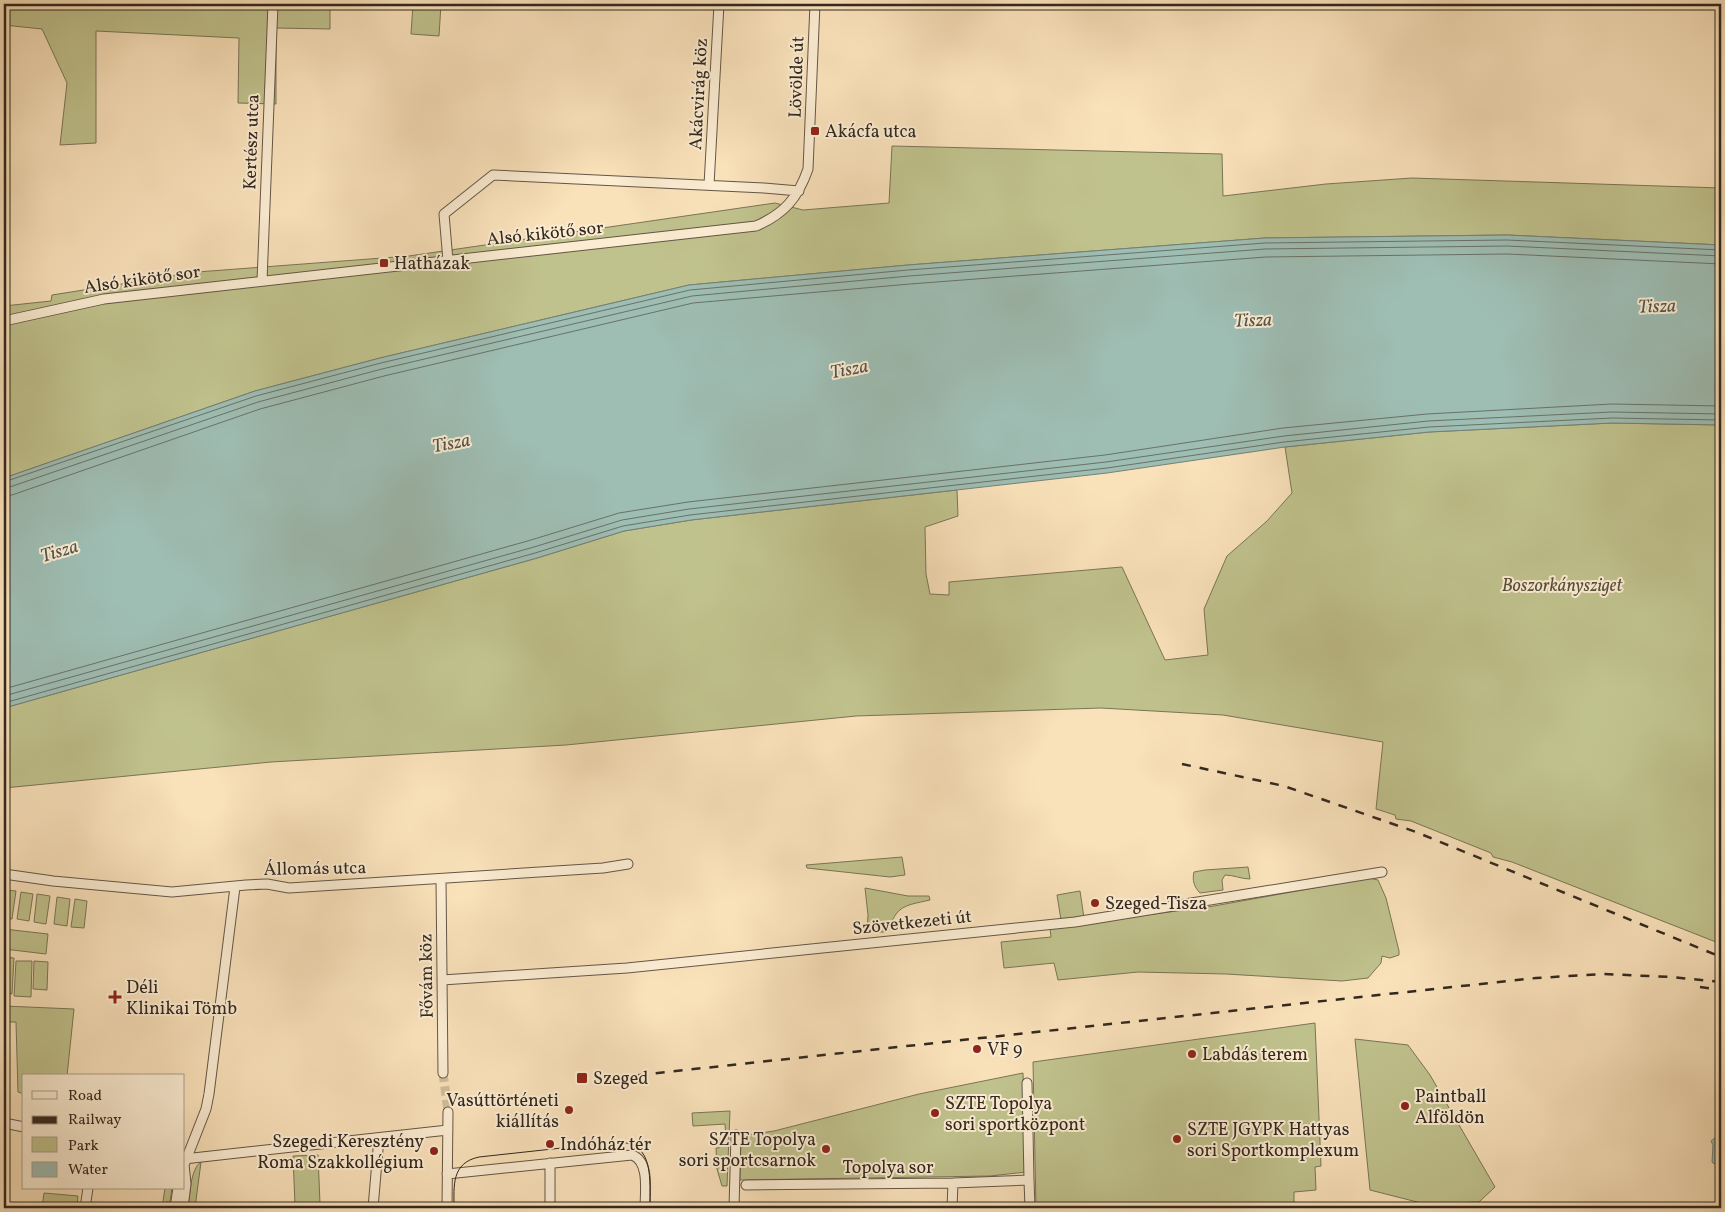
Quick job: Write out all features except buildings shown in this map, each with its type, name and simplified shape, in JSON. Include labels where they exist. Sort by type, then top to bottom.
[{"type":"street","name":"Kertész utca","points":[[262,281],[273,4]]},
{"type":"street","name":"Akácvirág köz","points":[[709,185],[719,4]]},
{"type":"street","name":"Lövölde út","points":[[809,152],[814,4]]},
{"type":"street","name":"Alsó kikötő sor","points":[[4,321],[104,299],[756,226],[782,211],[799,191],[808,169],[809,152]]},
{"type":"street","points":[[448,260],[444,214],[493,175],[799,191]]},
{"type":"street","name":"Állomás utca","points":[[4,874],[54,881],[172,892],[267,884],[289,888],[441,879],[603,868],[628,864]]},
{"type":"street","name":"Szövetkezeti út","points":[[442,980],[627,968],[1075,922],[1382,872]]},
{"type":"street","name":"Fővám köz","points":[[441,879],[444,1073]]},
{"type":"street","points":[[185,1159],[206,1109],[209,1094],[235,887]]},
{"type":"street","points":[[1027,1083],[1030,1208]]},
{"type":"street","points":[[447,1208],[448,1112]]},
{"type":"street","points":[[5,1123],[22,1127]]},
{"type":"street","points":[[185,1162],[203,1157],[448,1130]]},
{"type":"street","points":[[734,1208],[736,1136]]},
{"type":"street","points":[[373,1208],[379,1138]]},
{"type":"street","points":[[193,1139],[203,1157]]},
{"type":"street","points":[[447,1174],[632,1155],[639,1159],[643,1166],[645,1208]]},
{"type":"street","points":[[550,1163],[550,1208]]},
{"type":"street","points":[[183,1208],[186,1184],[185,1173]]},
{"type":"street","name":"Topolya sor","points":[[746,1185],[953,1183],[1029,1180]]},
{"type":"street","points":[[952,1208],[953,1183]]},
{"type":"street","points":[[85,1208],[88,1190]]},
{"type":"street","points":[[175,1208],[178,1190]]},
{"type":"green space","points":[[4,4],[330,4],[330,29],[276,28],[276,104],[238,103],[239,38],[96,31],[96,143],[60,145],[67,83],[42,29],[4,25]]},
{"type":"green space","points":[[413,4],[441,4],[439,36],[411,34]]},
{"type":"green space","points":[[892,146],[1222,154],[1223,196],[1326,184],[1412,178],[1721,188],[1721,245],[1507,235],[1265,238],[908,265],[689,285],[380,358],[255,391],[4,478],[4,306],[51,301],[52,295],[197,272],[409,256],[775,203],[803,210],[889,203]]},
{"type":"green space","name":"Boszorkánysziget","points":[[1612,423],[1721,425],[1721,944],[1512,862],[1493,857],[1491,853],[1411,821],[1396,819],[1395,815],[1376,809],[1383,742],[1223,715],[1101,708],[856,716],[566,745],[271,762],[4,788],[4,708],[537,558],[624,531],[691,520],[957,490],[958,516],[925,527],[926,574],[930,594],[949,595],[949,582],[1122,567],[1165,660],[1208,655],[1204,609],[1227,556],[1267,521],[1292,493],[1285,447],[1429,432]]},
{"type":"green space","points":[[902,857],[905,875],[890,877],[807,868],[806,865]]},
{"type":"green space","points":[[1248,867],[1250,879],[1225,875],[1222,880],[1223,890],[1200,893],[1194,883],[1194,872]]},
{"type":"green space","points":[[1369,878],[1378,880],[1386,898],[1399,955],[1390,958],[1382,956],[1381,963],[1368,978],[1342,981],[1226,974],[1138,972],[1058,980],[1054,963],[1004,968],[1001,942],[1051,937],[1050,928],[1214,906]]},
{"type":"green space","points":[[865,888],[908,896],[929,896],[930,900],[911,904],[903,908],[896,914],[885,932],[867,932],[868,915]]},
{"type":"green space","points":[[4,890],[16,891],[12,919],[4,918]]},
{"type":"green space","points":[[1080,891],[1084,918],[1061,920],[1057,895]]},
{"type":"green space","points":[[21,892],[33,894],[29,921],[17,919]]},
{"type":"green space","points":[[37,894],[50,896],[46,924],[34,922]]},
{"type":"green space","points":[[57,897],[70,899],[67,926],[54,924]]},
{"type":"green space","points":[[75,899],[87,901],[84,928],[71,927]]},
{"type":"green space","points":[[4,929],[48,934],[46,954],[4,949]]},
{"type":"green space","points":[[4,957],[14,958],[12,994],[4,993]]},
{"type":"green space","points":[[16,961],[32,961],[31,997],[14,996]]},
{"type":"green space","points":[[34,961],[48,962],[47,990],[33,989]]},
{"type":"green space","points":[[4,1006],[74,1009],[67,1074],[22,1074],[22,1093],[18,1092],[16,1022],[4,1022]]},
{"type":"green space","name":"SZTE JGYPK Hattyas sori Sportkomplexum","points":[[1315,1023],[1321,1166],[1315,1167],[1316,1190],[1294,1192],[1294,1208],[1036,1208],[1033,1062]]},
{"type":"green space","name":"Paintball Alföldön","points":[[1355,1039],[1408,1045],[1430,1075],[1495,1187],[1479,1202],[1425,1204],[1370,1190]]},
{"type":"green space","name":"SZTE Topolya sori sportközpont","points":[[1023,1073],[1026,1172],[990,1176],[740,1180],[741,1136],[774,1131],[919,1094]]},
{"type":"green space","points":[[730,1111],[727,1186],[722,1186],[717,1169],[716,1148],[719,1148],[719,1140],[726,1140],[725,1124],[693,1126],[692,1113]]},
{"type":"green space","points":[[318,1155],[320,1204],[295,1205],[293,1156]]},
{"type":"green space","points":[[201,1162],[195,1208],[188,1208],[193,1176],[197,1165]]},
{"type":"green space","points":[[165,1190],[172,1190],[170,1202],[166,1202],[165,1208],[162,1208]]},
{"type":"green space","points":[[44,1193],[78,1196],[77,1208],[42,1208]]},
{"type":"water","name":"Tisza","points":[[1507,235],[1721,245],[1721,425],[1612,423],[1429,432],[1285,447],[1107,473],[691,520],[624,531],[537,558],[4,708],[4,478],[255,391],[380,358],[689,285],[908,265],[1265,238]]},
{"type":"water","points":[[1716,1137],[1721,1137],[1721,1143],[1717,1145],[1717,1160],[1714,1164],[1712,1162],[1713,1145],[1711,1141]]},
{"type":"tunnel","points":[[443,1073],[448,1112]]},
{"type":"tram line","points":[[454,1208],[456,1176],[463,1164],[470,1160],[479,1157],[617,1142],[630,1144],[644,1156],[648,1165],[650,1208]]},
{"type":"railway","points":[[1182,764],[1284,786],[1416,832],[1721,957]]},
{"type":"railway","points":[[602,1079],[1536,978],[1603,974],[1671,977],[1721,982]]},
{"type":"railway","points":[[1700,987],[1721,990]]},
{"type":"place","name":"Akácfa utca","points":[[815,131]]},
{"type":"place","name":"Hatházak","points":[[384,263]]},
{"type":"place","name":"Szeged-Tisza","points":[[1095,903]]},
{"type":"place","name":"Déli Klinikai Tömb","points":[[115,997]]},
{"type":"place","name":"VF 9","points":[[977,1049]]},
{"type":"place","name":"Labdás terem","points":[[1192,1054]]},
{"type":"place","name":"Szeged","points":[[582,1078]]},
{"type":"place","name":"Paintball Alföldön","points":[[1405,1106]]},
{"type":"place","name":"Vasúttörténeti kiállítás","points":[[569,1110]]},
{"type":"place","name":"SZTE Topolya sori sportközpont","points":[[935,1113]]},
{"type":"place","name":"SZTE JGYPK Hattyas sori Sportkomplexum","points":[[1177,1139]]},
{"type":"place","name":"Indóház tér","points":[[550,1144]]},
{"type":"place","name":"SZTE Topolya sori sportcsarnok","points":[[826,1149]]},
{"type":"place","name":"Szegedi Keresztény Roma Szakkollégium","points":[[434,1151]]}]
